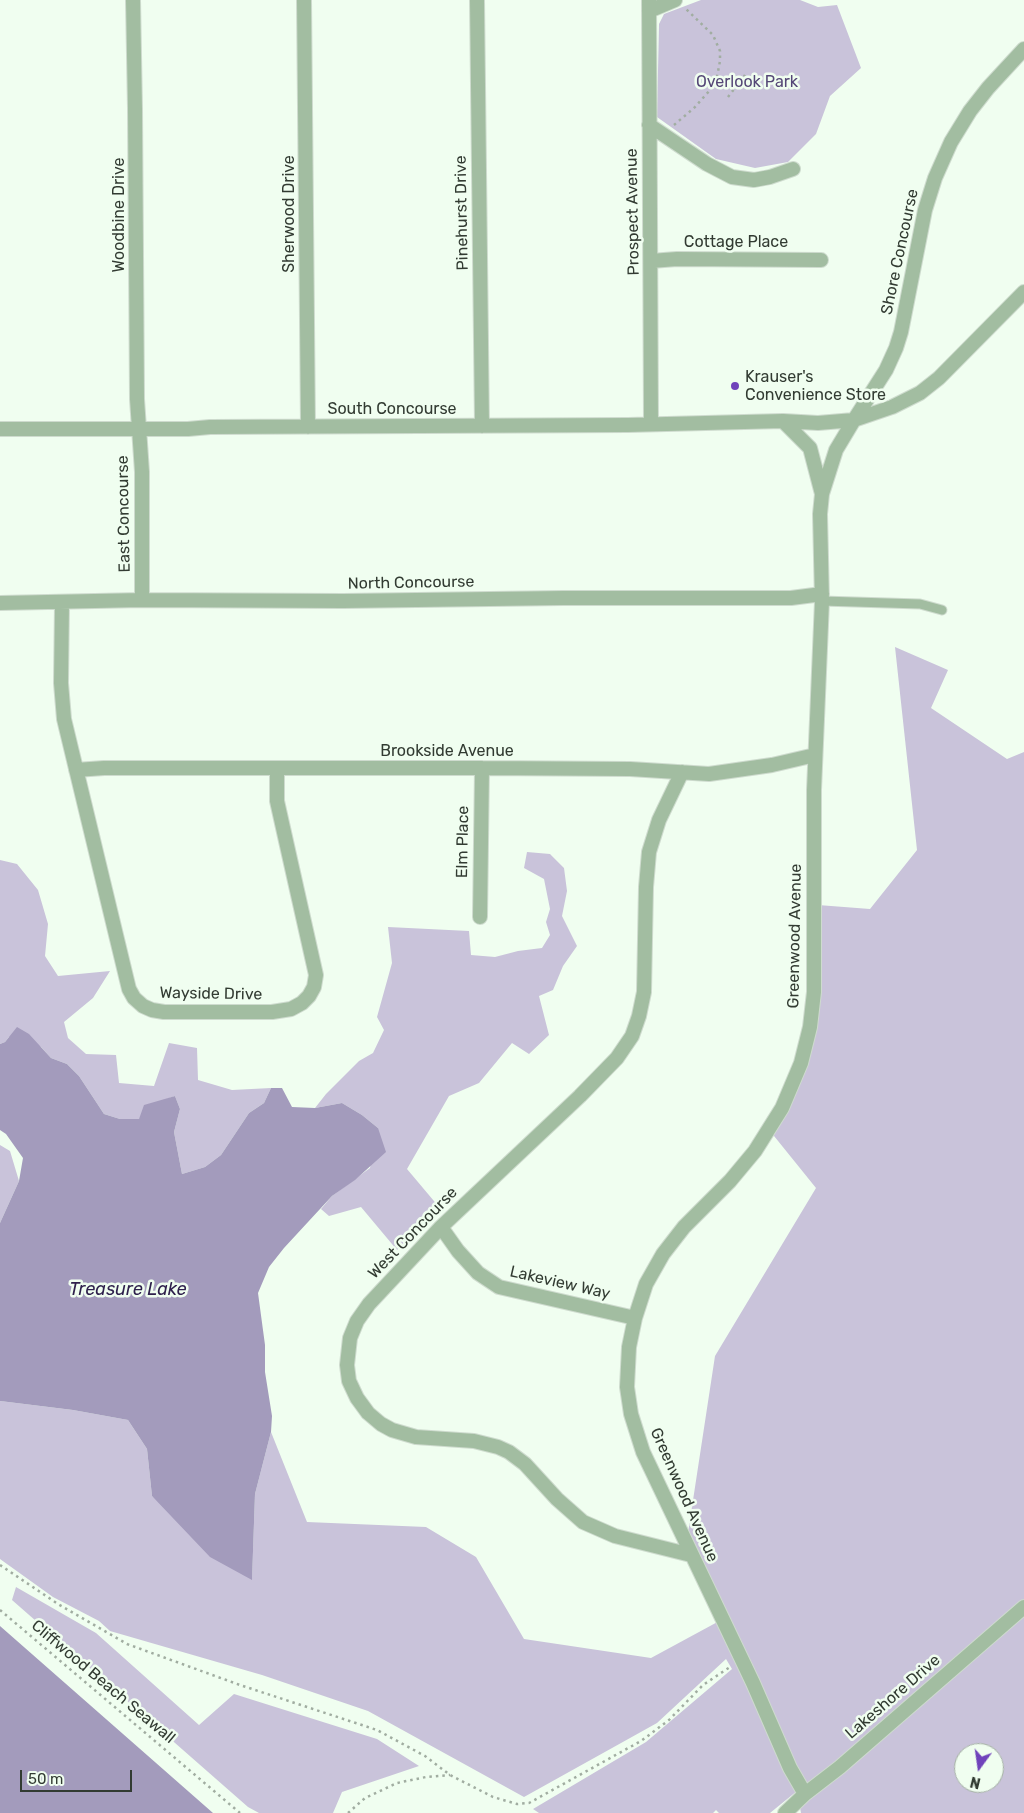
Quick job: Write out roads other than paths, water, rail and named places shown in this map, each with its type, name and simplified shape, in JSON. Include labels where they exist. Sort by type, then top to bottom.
[{"type":"street","name":"Woodbine Drive","points":[[133,0],[136,119],[136,400],[140,429]]},
{"type":"street","name":"Sherwood Drive","points":[[304,0],[308,427]]},
{"type":"street","name":"Pinehurst Drive","points":[[477,0],[482,426]]},
{"type":"street","points":[[649,6],[679,3]]},
{"type":"street","name":"Prospect Avenue","points":[[649,6],[651,424]]},
{"type":"street","name":"Shore Concourse","points":[[854,420],[886,370],[896,348],[901,332],[925,210],[943,160],[970,111],[1024,48]]},
{"type":"street","points":[[649,125],[708,164],[732,177],[754,180],[793,169]]},
{"type":"street","name":"Cottage Place","points":[[651,261],[821,260]]},
{"type":"street","name":"South Concourse","points":[[0,429],[482,426],[783,421],[818,423],[854,420],[892,407],[920,392],[939,378],[1024,292]]},
{"type":"street","name":"Greenwood Avenue","points":[[805,1794],[790,1768],[742,1660],[643,1452],[631,1414],[627,1387],[627,1366],[635,1318],[646,1284],[662,1254],[684,1227],[730,1181],[755,1151],[782,1108],[801,1063],[810,1027],[814,992],[815,756],[822,597],[820,514],[822,494],[836,450],[854,420]]},
{"type":"street","name":"Greenwood Avenue","points":[[783,421],[810,448],[822,494]]},
{"type":"street","name":"East Concourse","points":[[140,429],[142,600]]},
{"type":"street","name":"North Concourse","points":[[0,604],[142,600],[343,601],[822,597]]},
{"type":"street","name":"Wayside Drive","points":[[62,603],[62,704],[129,989],[134,998],[143,1006],[152,1010],[202,1013],[272,1012],[291,1009],[302,1003],[309,996],[314,987],[316,975],[284,839],[277,801],[277,769]]},
{"type":"street","name":"Brookside Avenue","points":[[76,770],[104,768],[482,768],[630,769],[709,774],[815,756]]},
{"type":"street","name":"Elm Place","points":[[480,917],[482,768]]},
{"type":"street","name":"West Concourse","points":[[682,772],[659,820],[650,852],[646,887],[644,992],[632,1036],[617,1058],[580,1096],[441,1227],[369,1304],[357,1321],[350,1338],[347,1365],[350,1381],[357,1398],[368,1413],[380,1424],[402,1434],[416,1437],[474,1441],[498,1447],[509,1452],[525,1464],[556,1499],[583,1522],[615,1536],[691,1555]]},
{"type":"street","name":"Lakeview Way","points":[[441,1227],[458,1251],[478,1273],[499,1287],[635,1318]]},
{"type":"street","name":"Lakeshore Drive","points":[[785,1813],[1024,1607]]},
{"type":"lane","points":[[822,597],[920,604],[942,610]]},
{"type":"water","name":"Treasure Lake","points":[[17,1027],[29,1034],[51,1058],[67,1064],[79,1076],[104,1114],[120,1119],[139,1119],[144,1105],[175,1096],[180,1109],[174,1132],[182,1174],[205,1167],[221,1155],[249,1113],[264,1103],[271,1088],[282,1088],[292,1107],[315,1108],[342,1103],[362,1115],[378,1128],[386,1152],[355,1180],[332,1196],[284,1248],[269,1267],[258,1293],[265,1345],[265,1372],[272,1416],[271,1432],[255,1494],[252,1580],[210,1557],[152,1496],[147,1449],[128,1420],[73,1410],[0,1401],[0,1223],[19,1181],[23,1158],[6,1134],[0,1130],[0,1044],[5,1042]]},
{"type":"water","points":[[0,1626],[213,1813],[0,1813]]},
{"type":"place","name":"Krauser's Convenience Store","points":[[735,386]]},
{"type":"park label","name":"Overlook Park","points":[[747,82]]}]
